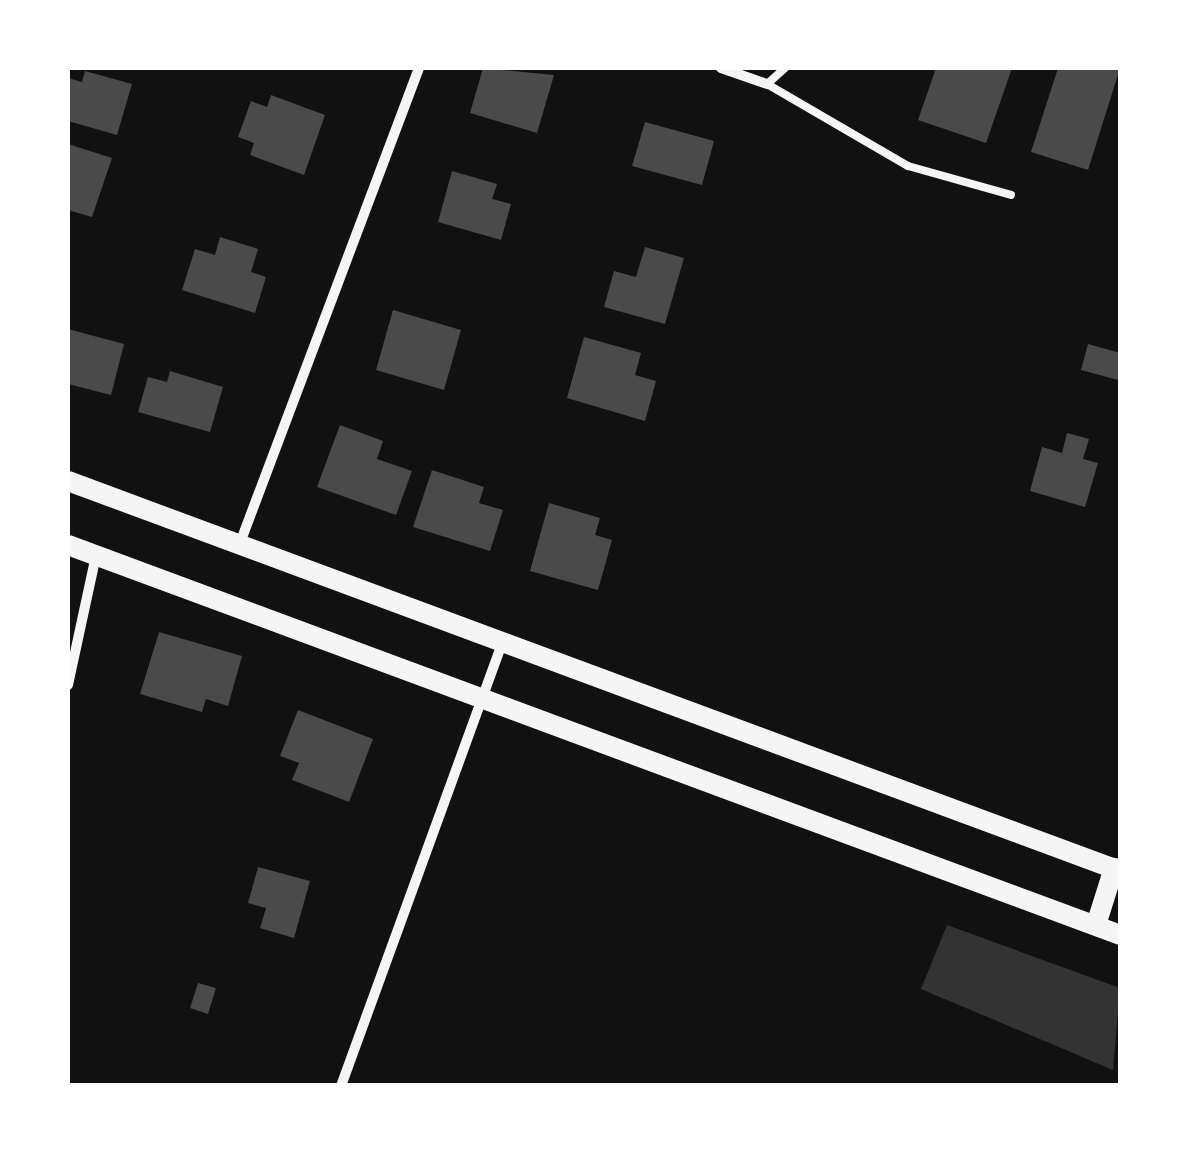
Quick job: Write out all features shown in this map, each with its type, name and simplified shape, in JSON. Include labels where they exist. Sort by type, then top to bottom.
[{"type":"main road","points":[[68,481],[1117,870],[1096,926]]},
{"type":"main road","points":[[68,544],[479,702],[1120,935]]},
{"type":"street","points":[[240,543],[420,68]]},
{"type":"street","points":[[720,68],[767,84]]},
{"type":"street","points":[[68,685],[97,556]]},
{"type":"street","points":[[341,1086],[502,643]]},
{"type":"lane","points":[[785,68],[767,84],[908,166],[1010,195]]},
{"type":"shaded area","points":[[947,925],[1120,988],[1113,1070],[921,989]]},
{"type":"building","points":[[483,68],[554,75],[537,133],[470,113]]},
{"type":"building","points":[[936,68],[1012,68],[986,143],[918,120]]},
{"type":"building","points":[[1058,68],[1120,68],[1088,170],[1031,152]]},
{"type":"building","points":[[85,71],[132,84],[117,135],[68,121],[68,78],[82,82]]},
{"type":"building","points":[[271,95],[325,115],[304,175],[250,155],[254,143],[238,137],[251,101],[267,107]]},
{"type":"building","points":[[645,122],[714,141],[702,185],[632,166]]},
{"type":"building","points":[[68,144],[112,158],[92,217],[68,210]]},
{"type":"building","points":[[452,171],[497,184],[492,199],[511,204],[501,240],[438,222]]},
{"type":"building","points":[[220,237],[258,249],[251,272],[266,277],[255,313],[182,290],[195,249],[215,255]]},
{"type":"building","points":[[645,247],[684,258],[665,324],[604,307],[614,271],[636,277]]},
{"type":"building","points":[[393,310],[461,330],[444,390],[376,370]]},
{"type":"building","points":[[68,329],[124,344],[111,395],[68,384]]},
{"type":"building","points":[[584,337],[641,353],[635,375],[656,381],[645,421],[567,398]]},
{"type":"building","points":[[1088,344],[1120,353],[1118,380],[1081,370]]},
{"type":"building","points":[[170,371],[223,387],[210,432],[138,412],[148,377],[167,382]]},
{"type":"building","points":[[340,425],[383,441],[377,459],[412,471],[396,515],[317,487]]},
{"type":"building","points":[[1067,433],[1089,439],[1083,459],[1098,463],[1085,507],[1030,491],[1042,447],[1062,453]]},
{"type":"building","points":[[432,470],[484,487],[479,503],[503,510],[490,551],[413,527]]},
{"type":"building","points":[[549,503],[600,518],[595,535],[612,540],[598,590],[530,571]]},
{"type":"building","points":[[159,632],[242,656],[228,706],[206,699],[202,712],[140,694]]},
{"type":"building","points":[[298,710],[373,739],[349,802],[292,780],[299,763],[280,756]]},
{"type":"building","points":[[258,867],[310,881],[294,938],[260,928],[266,908],[248,903]]},
{"type":"building","points":[[198,983],[216,988],[208,1014],[190,1008]]}]
